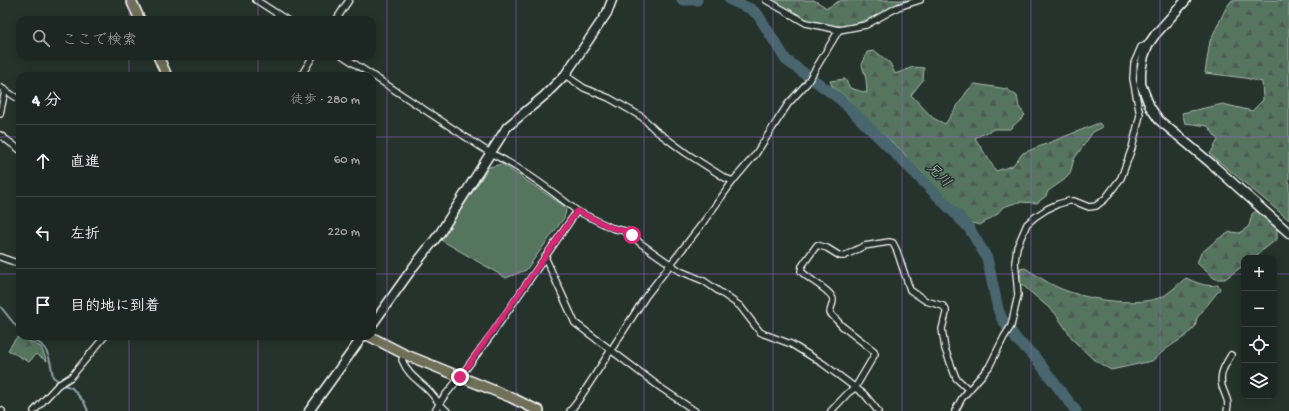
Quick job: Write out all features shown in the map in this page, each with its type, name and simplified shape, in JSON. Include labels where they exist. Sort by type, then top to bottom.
[{"type":"main road","points":[[131,0],[138,16]]},
{"type":"main road","points":[[160,60],[165,72]]},
{"type":"main road","points":[[376,340],[404,354],[510,397],[539,411]]},
{"type":"street","points":[[256,0],[281,16]]},
{"type":"street","points":[[339,16],[349,0]]},
{"type":"street","points":[[376,319],[414,266],[440,233],[507,127],[544,96],[565,75],[607,13],[612,0]]},
{"type":"street","points":[[766,0],[806,23],[839,30],[866,26],[898,7],[920,0]]},
{"type":"street","points":[[1186,0],[1148,45],[1141,71],[1141,84],[1144,95],[1154,115],[1159,120],[1289,233]]},
{"type":"street","points":[[570,411],[612,350],[646,296],[702,224],[733,181],[755,155],[788,104],[807,83],[814,69],[839,30]]},
{"type":"street","points":[[955,411],[962,398],[989,367],[1011,326],[1018,295],[1015,262],[1017,247],[1027,224],[1047,209],[1069,201],[1074,201],[1088,207],[1096,206],[1105,199],[1121,178],[1132,148],[1140,115],[1133,79],[1134,63],[1141,47],[1148,45]]},
{"type":"street","points":[[303,72],[310,60]]},
{"type":"street","points":[[349,60],[367,72]]},
{"type":"street","points":[[565,75],[584,88],[609,98],[642,117],[686,153],[725,178],[733,181]]},
{"type":"street","points":[[376,78],[490,153],[502,158],[560,197],[577,211],[612,228],[629,232],[640,243],[680,271],[704,282],[740,306],[760,332],[791,344],[822,363],[865,395],[878,411]]},
{"type":"street","points":[[0,114],[2,89],[16,98]]},
{"type":"street","points":[[0,135],[16,147]]},
{"type":"street","points":[[435,411],[577,211]]},
{"type":"street","points":[[831,411],[855,388],[875,354],[874,351],[842,326],[834,317],[829,310],[833,301],[831,295],[801,271],[802,266],[817,245],[827,248],[840,256],[844,256],[864,246],[890,242],[893,243],[910,290],[926,301],[943,306],[946,310],[942,328],[945,349],[956,378],[970,390]]},
{"type":"street","points":[[0,257],[16,263]]},
{"type":"street","points":[[545,257],[575,323],[661,388],[695,411]]},
{"type":"street","points":[[34,411],[58,385],[67,380],[76,372],[102,340]]},
{"type":"street","points":[[309,411],[361,340]]},
{"type":"street","points":[[404,354],[402,360],[406,370],[430,392],[440,405],[447,411]]},
{"type":"street","points":[[1227,411],[1229,405],[1221,380],[1224,368],[1231,355]]},
{"type":"green space","points":[[771,0],[814,0],[827,8],[841,0],[909,0],[863,21],[845,26],[837,26],[802,18]]},
{"type":"green space","points":[[1232,0],[1289,0],[1289,220],[1210,154],[1218,140],[1208,126],[1185,123],[1182,113],[1223,104],[1252,111],[1263,100],[1262,82],[1245,78],[1205,73],[1210,41],[1226,8]]},
{"type":"green space","points":[[875,51],[890,63],[895,74],[913,67],[924,68],[923,80],[911,95],[933,118],[945,124],[968,90],[975,84],[1007,89],[1017,96],[1019,107],[1025,115],[1010,129],[994,129],[975,138],[996,171],[1012,166],[1023,153],[1099,123],[1103,127],[1093,132],[1074,159],[1070,174],[1048,191],[1046,196],[1037,203],[1019,202],[1003,207],[996,215],[980,225],[967,222],[939,195],[922,172],[909,161],[903,152],[860,113],[846,97],[832,86],[830,81],[845,79],[850,88],[867,93],[866,79],[862,65],[867,52]]},
{"type":"green space","points":[[502,164],[564,206],[566,211],[564,218],[526,270],[506,278],[441,240],[489,167]]},
{"type":"green space","points":[[1256,211],[1266,214],[1277,227],[1277,239],[1257,255],[1241,255],[1241,267],[1225,279],[1215,279],[1197,263],[1201,253],[1218,239],[1230,232],[1240,233],[1249,226],[1252,214]]},
{"type":"green space","points":[[1025,268],[1049,283],[1068,291],[1093,298],[1121,302],[1148,301],[1162,297],[1186,278],[1206,285],[1218,285],[1220,289],[1197,318],[1195,327],[1187,335],[1166,349],[1152,361],[1111,370],[1094,360],[1074,341],[1055,313],[1020,283],[1020,269]]},
{"type":"green space","points":[[16,338],[16,340],[27,340],[41,347],[47,361],[36,354],[29,362],[8,350]]},
{"type":"waterway","name":"兄川","points":[[682,0],[697,0]]},
{"type":"waterway","name":"兄川","points":[[730,0],[751,9],[758,15],[786,60],[840,99],[969,228],[987,258],[998,309],[1002,319],[1017,340],[1034,356],[1076,411]]},
{"type":"waterway","points":[[0,306],[16,326]]},
{"type":"waterway","points":[[32,340],[43,346],[46,350],[53,377],[64,385],[72,388],[84,402],[88,411]]},
{"type":"route","points":[[460,377],[492,334],[577,211],[612,228],[629,232],[632,235]]}]
